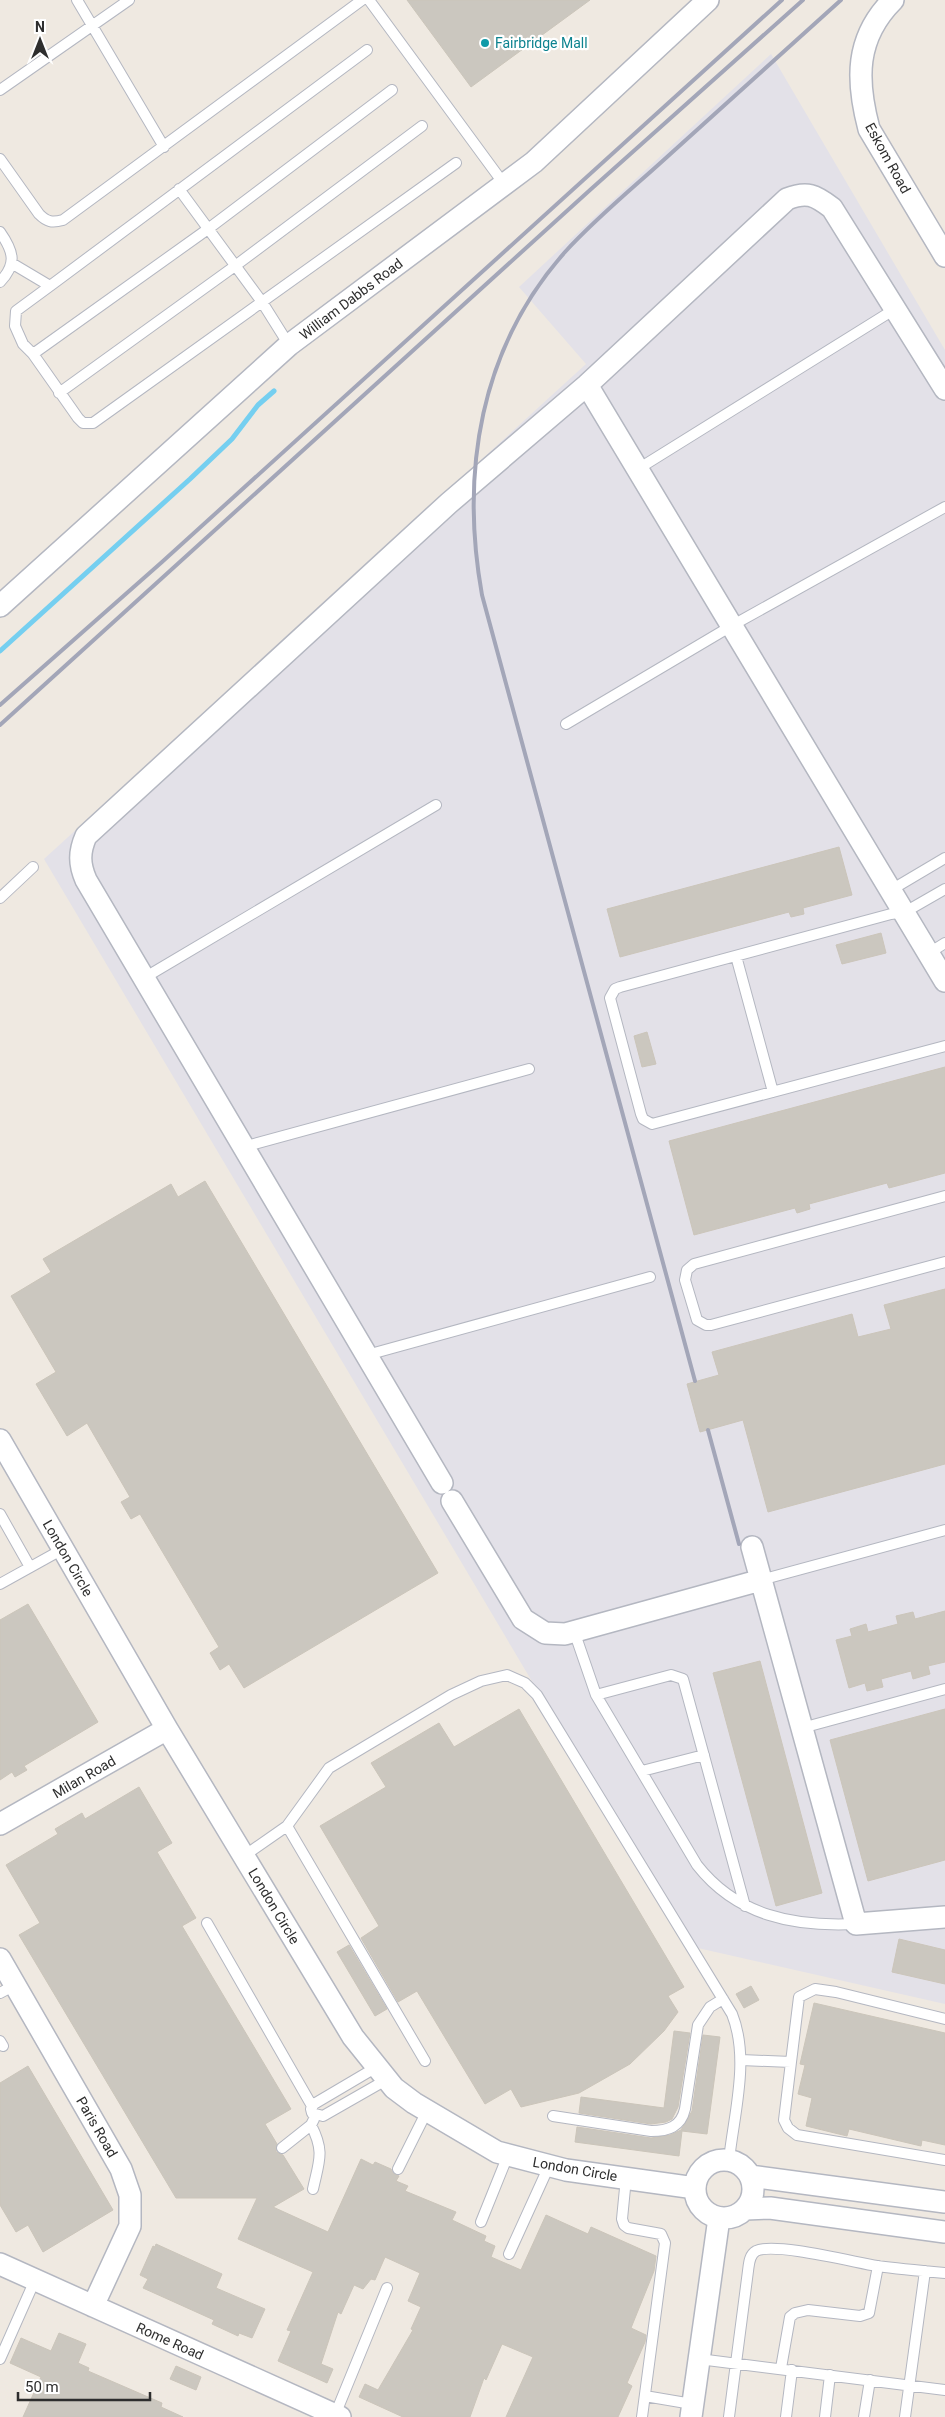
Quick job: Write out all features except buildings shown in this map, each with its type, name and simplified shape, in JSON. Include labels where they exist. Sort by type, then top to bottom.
[{"type":"street","name":"William Dabbs Road","points":[[0,606],[289,345],[534,162],[708,0]]},
{"type":"street","name":"Eskom Road","points":[[893,0],[875,22],[862,53],[860,69],[865,113],[869,129],[945,256]]},
{"type":"street","points":[[762,1580],[574,1631],[555,1634],[545,1633],[523,1619],[82,871],[80,852],[86,836],[449,503],[587,384],[787,199],[801,193],[819,198],[832,208],[945,389]]},
{"type":"street","points":[[587,384],[891,890],[905,912],[937,948],[945,981]]},
{"type":"street","name":"London Circle","points":[[0,1440],[167,1729],[353,2036],[381,2074],[394,2088],[427,2111],[497,2152],[549,2166],[695,2188]]},
{"type":"street","points":[[752,1547],[856,1924],[945,1917]]},
{"type":"street","name":"Milan Road","points":[[0,1824],[167,1729]]},
{"type":"street","name":"Paris Road","points":[[0,1959],[8,1989],[121,2169],[130,2195],[130,2226],[93,2306]]},
{"type":"street","points":[[729,2160],[740,2165],[750,2176],[753,2189],[752,2197],[746,2209],[738,2215],[719,2218],[704,2210],[697,2200],[695,2188],[697,2179],[704,2169],[713,2162],[729,2160]]},
{"type":"street","points":[[750,2176],[945,2202]]},
{"type":"street","points":[[746,2209],[770,2208],[945,2232]]},
{"type":"street","points":[[692,2410],[719,2218]]},
{"type":"street","name":"Rome Road","points":[[0,2264],[337,2416]]},
{"type":"lane","points":[[77,0],[164,147]]},
{"type":"lane","points":[[0,90],[130,0]]},
{"type":"lane","points":[[0,159],[46,221],[63,220],[77,212],[362,0]]},
{"type":"lane","points":[[369,0],[504,184]]},
{"type":"lane","points":[[367,50],[19,308],[15,316],[15,326],[23,344],[33,354],[78,418],[83,423],[93,423],[456,163]]},
{"type":"lane","points":[[33,354],[208,229],[392,90]]},
{"type":"lane","points":[[59,393],[235,266],[422,126]]},
{"type":"lane","points":[[179,189],[262,302],[289,345]]},
{"type":"lane","points":[[0,232],[10,252],[13,264],[10,272],[0,282]]},
{"type":"lane","points":[[13,264],[50,286]]},
{"type":"lane","points":[[638,469],[895,309]]},
{"type":"lane","points":[[566,724],[733,625],[945,507]]},
{"type":"lane","points":[[144,978],[436,805]]},
{"type":"lane","points":[[891,890],[945,858]]},
{"type":"lane","points":[[0,898],[33,867]]},
{"type":"lane","points":[[945,888],[905,912],[891,914],[620,987],[612,993],[611,1003],[643,1119],[652,1124],[945,1046]]},
{"type":"lane","points":[[736,956],[772,1092]]},
{"type":"lane","points":[[243,1147],[529,1069]]},
{"type":"lane","points":[[945,1196],[694,1264],[686,1270],[685,1280],[697,1320],[706,1325],[945,1262]]},
{"type":"lane","points":[[367,1355],[650,1277]]},
{"type":"lane","points":[[0,1514],[30,1567]]},
{"type":"lane","points":[[762,1580],[945,1530]]},
{"type":"lane","points":[[0,1584],[63,1549]]},
{"type":"lane","points":[[574,1631],[596,1695],[697,1865],[719,1889],[745,1906],[767,1915],[828,1925],[856,1924]]},
{"type":"lane","points":[[244,1856],[287,1826],[321,1776],[329,1768],[355,1751],[481,1680],[507,1675],[518,1678],[537,1695],[723,1999],[737,2027],[741,2060],[729,2160]]},
{"type":"lane","points":[[596,1695],[671,1675],[679,1676],[684,1682],[745,1906]]},
{"type":"lane","points":[[802,1728],[945,1689]]},
{"type":"lane","points":[[642,1771],[704,1755]]},
{"type":"lane","points":[[287,1826],[425,2061]]},
{"type":"lane","points":[[207,1922],[313,2116],[321,2150],[313,2189]]},
{"type":"lane","points":[[945,2019],[836,1992],[815,1989],[800,1998],[784,2120],[788,2128],[797,2135],[945,2160]]},
{"type":"lane","points":[[553,2116],[651,2130],[663,2130],[674,2127],[683,2119],[698,2025],[710,2006],[723,1999]]},
{"type":"lane","points":[[741,2060],[791,2062]]},
{"type":"lane","points":[[313,2116],[324,2116],[381,2074]]},
{"type":"lane","points":[[282,2148],[313,2116],[381,2074]]},
{"type":"lane","points":[[398,2169],[427,2111]]},
{"type":"lane","points":[[481,2222],[508,2155]]},
{"type":"lane","points":[[509,2254],[549,2166]]},
{"type":"lane","points":[[626,2178],[622,2219],[624,2225],[628,2228],[660,2234],[666,2243],[642,2417]]},
{"type":"lane","points":[[729,2417],[750,2256],[754,2252],[767,2249],[784,2250],[878,2266],[945,2273]]},
{"type":"lane","points":[[781,2368],[790,2317],[801,2310],[860,2316],[869,2314],[878,2266]]},
{"type":"lane","points":[[905,2417],[925,2271]]},
{"type":"lane","points":[[0,2359],[35,2280]]},
{"type":"lane","points":[[337,2416],[387,2288]]},
{"type":"lane","points":[[699,2359],[945,2390]]},
{"type":"lane","points":[[786,2417],[792,2370]]},
{"type":"lane","points":[[825,2417],[830,2375]]},
{"type":"lane","points":[[864,2417],[870,2380]]},
{"type":"lane","points":[[645,2396],[692,2410]]},
{"type":"shaded area","points":[[771,54],[945,350],[945,2004],[689,1946],[44,859],[586,364],[519,287]]},
{"type":"waterway","points":[[0,651],[190,479],[232,439],[258,405],[274,391]]},
{"type":"railway","points":[[0,705],[162,562],[782,0]]},
{"type":"railway","points":[[0,725],[590,190],[803,0]]},
{"type":"railway","points":[[695,1381],[482,595],[476,549],[474,503],[476,458],[483,413],[496,370],[513,329],[536,289],[565,252],[602,215],[841,0]]},
{"type":"railway","points":[[708,1430],[739,1544]]},
{"type":"place","name":"Fairbridge Mall","points":[[485,43]]}]
